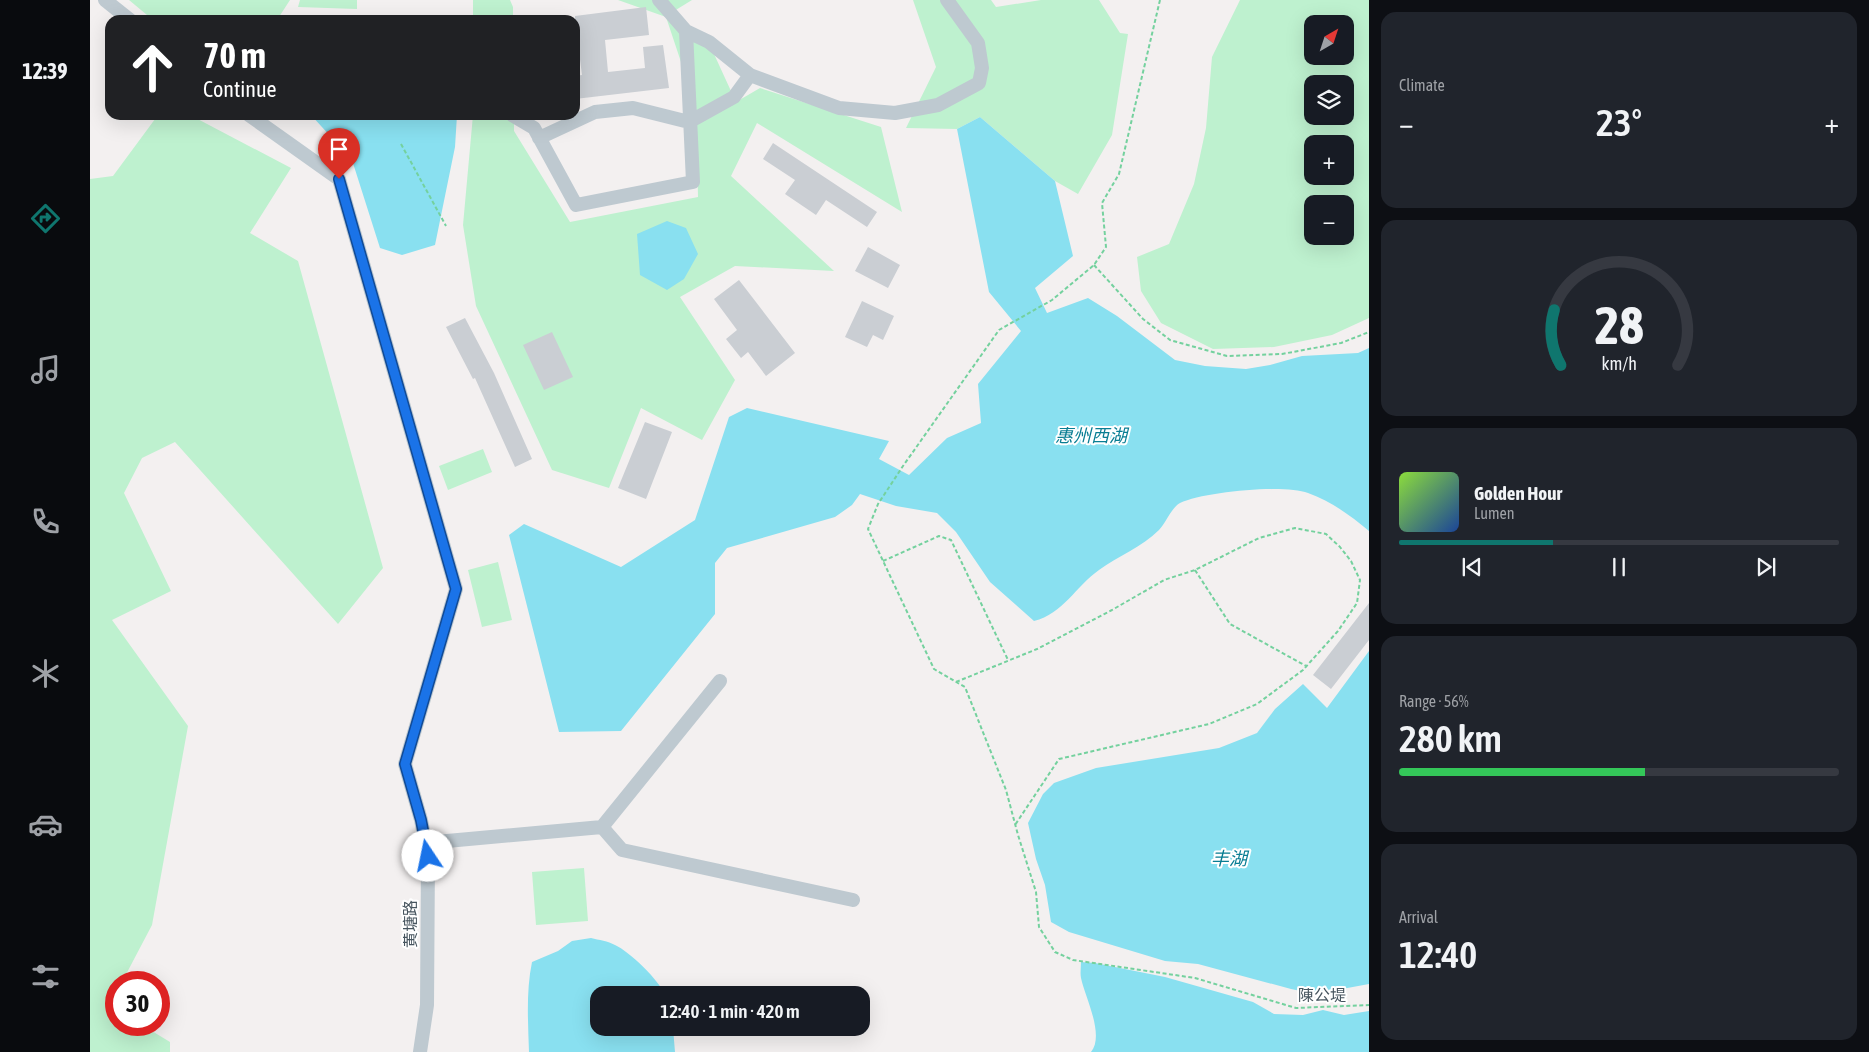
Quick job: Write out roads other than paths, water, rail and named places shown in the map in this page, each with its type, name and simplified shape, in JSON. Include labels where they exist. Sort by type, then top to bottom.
[{"type":"street","points":[[106,0],[124,15]]},
{"type":"street","points":[[658,0],[686,32],[709,42],[750,75],[840,108],[895,113],[938,105],[979,84],[982,68],[978,43],[947,0]]},
{"type":"street","points":[[520,120],[534,128],[576,205],[693,182],[686,32]]},
{"type":"street","points":[[580,119],[595,112],[633,108],[689,122],[734,97],[750,75]]},
{"type":"street","name":"黄塘路","points":[[256,120],[339,179],[456,589],[405,764],[421,820],[428,856],[427,1006],[420,1052]]},
{"type":"street","points":[[540,138],[578,120]]},
{"type":"street","points":[[425,843],[602,827],[720,681]]},
{"type":"street","points":[[602,827],[622,850],[853,900]]},
{"type":"water","name":"惠州西湖","points":[[980,117],[1055,181],[1073,256],[1035,288],[1047,313],[1088,298],[1117,316],[1175,360],[1205,366],[1246,369],[1270,365],[1302,356],[1358,353],[1369,348],[1369,531],[1333,505],[1316,496],[1296,490],[1263,489],[1191,499],[1177,505],[1162,527],[1152,536],[1091,576],[1053,612],[1034,621],[990,582],[956,532],[937,513],[896,506],[860,494],[852,505],[835,517],[727,548],[715,563],[715,614],[621,731],[559,732],[509,535],[524,524],[621,567],[695,520],[729,417],[747,408],[889,441],[879,459],[909,475],[947,438],[981,423],[978,384],[1021,331],[989,292],[957,129]]},
{"type":"water","points":[[316,120],[457,120],[455,147],[435,245],[402,255],[380,248],[352,160]]},
{"type":"water","points":[[667,221],[686,228],[698,254],[684,279],[667,290],[640,275],[637,234]]},
{"type":"water","name":"丰湖","points":[[1369,651],[1369,984],[1315,994],[1198,964],[1165,961],[1069,932],[1051,922],[1045,885],[1036,859],[1028,823],[1043,794],[1054,783],[1096,768],[1219,748],[1257,733],[1275,709],[1303,684],[1327,708]]},
{"type":"water","points":[[591,938],[621,948],[643,967],[660,986],[590,986],[590,1036],[674,1036],[675,1052],[529,1052],[528,995],[532,962],[558,951],[572,941]]},
{"type":"water","points":[[1081,962],[1165,977],[1253,1002],[1274,1014],[1303,1015],[1323,1010],[1344,1015],[1369,1011],[1369,1052],[1091,1052],[1095,1045],[1095,1026],[1081,978]]}]
